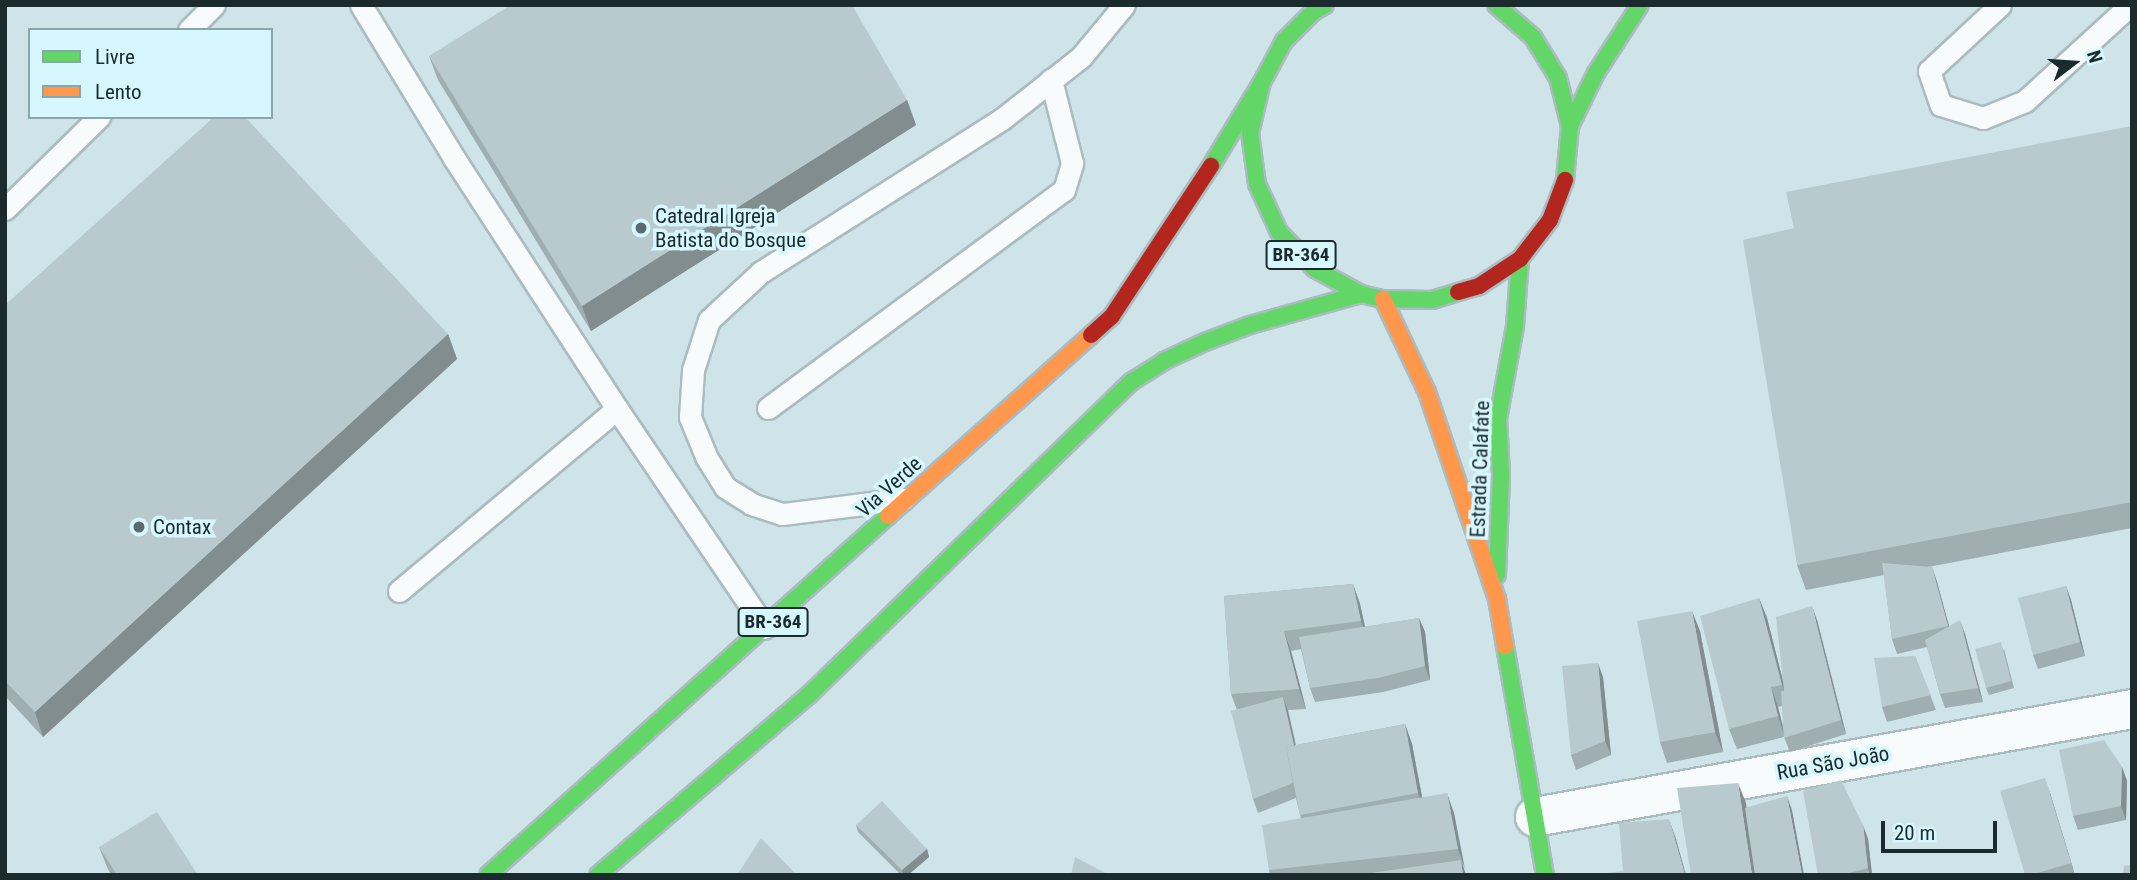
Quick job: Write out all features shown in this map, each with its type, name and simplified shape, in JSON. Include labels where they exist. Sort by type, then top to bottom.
[{"type":"main road","name":"BR-364","points":[[1325,5],[1313,12],[1284,41],[1262,82],[1251,133],[1257,184],[1279,232],[1315,270],[1361,294],[1383,299],[1432,300],[1479,286],[1520,259],[1550,220],[1567,175],[1570,126],[1558,78],[1533,37],[1496,5]]},
{"type":"main road","name":"BR-364","points":[[1570,126],[1596,74],[1640,5]]},
{"type":"main road","points":[[1284,41],[1289,17]]},
{"type":"main road","name":"Via Verde","points":[[488,875],[1112,316],[1176,223],[1262,82]]},
{"type":"main road","name":"Estrada Calafate","points":[[1497,598],[1501,474],[1498,419],[1515,326],[1520,259]]},
{"type":"main road","name":"BR-364","points":[[598,875],[810,694],[1102,407],[1131,382],[1164,361],[1205,342],[1250,325],[1361,294]]},
{"type":"main road","name":"Estrada Calafate","points":[[1383,299],[1427,392],[1497,598],[1545,875]]},
{"type":"street","name":"Rua São João","points":[[1535,817],[2132,709]]},
{"type":"lane","points":[[191,28],[214,5]]},
{"type":"lane","points":[[361,5],[454,158],[617,409],[765,628]]},
{"type":"lane","points":[[909,498],[782,514],[752,504],[725,487],[706,456],[690,417],[693,370],[709,320],[761,272],[1002,119],[1081,57],[1124,5]]},
{"type":"lane","points":[[2000,5],[1928,71],[1941,104],[1983,118],[2025,101],[2130,5]]},
{"type":"lane","points":[[768,408],[1064,190],[1072,163],[1051,80]]},
{"type":"lane","points":[[5,209],[97,119]]},
{"type":"lane","points":[[399,591],[617,409]]},
{"type":"building","name":"Catedral Igreja Batista do Bosque","points":[[511,5],[852,5],[907,100],[582,306],[429,56]]},
{"type":"building","name":"Contax","points":[[212,119],[247,119],[448,334],[35,712],[5,681],[5,305]]},
{"type":"building","points":[[2132,126],[2132,502],[1797,565],[1743,240],[1794,228],[1786,192]]},
{"type":"building","points":[[1882,563],[1932,567],[1948,626],[1892,639]]},
{"type":"building","points":[[1353,584],[1361,621],[1284,631],[1299,689],[1231,694],[1224,596]]},
{"type":"building","points":[[2066,586],[2080,642],[2033,655],[2018,598]]},
{"type":"building","points":[[1759,598],[1782,685],[1771,687],[1778,716],[1729,729],[1700,616]]},
{"type":"building","points":[[1812,606],[1841,720],[1784,738],[1781,691],[1784,691],[1776,617]]},
{"type":"building","points":[[1692,611],[1715,732],[1660,742],[1637,621]]},
{"type":"building","points":[[1419,618],[1425,666],[1378,678],[1310,688],[1299,637]]},
{"type":"building","points":[[1960,620],[1978,688],[1940,694],[1925,640]]},
{"type":"building","points":[[2001,642],[2011,681],[1986,688],[1975,649]]},
{"type":"building","points":[[1915,656],[1931,695],[1882,707],[1874,658]]},
{"type":"building","points":[[1598,663],[1605,741],[1571,755],[1562,666]]},
{"type":"building","points":[[1283,697],[1294,745],[1286,747],[1293,783],[1253,799],[1231,711]]},
{"type":"building","points":[[1405,724],[1418,793],[1300,815],[1286,747]]},
{"type":"building","points":[[2104,740],[2122,767],[2121,806],[2073,816],[2059,750]]},
{"type":"building","points":[[2130,769],[2132,769],[2132,808]]},
{"type":"building","points":[[2045,778],[2071,863],[2025,875],[2000,791]]},
{"type":"building","points":[[1841,780],[1863,825],[1868,868],[1842,875],[1818,875],[1803,791]]},
{"type":"building","points":[[1738,783],[1752,875],[1691,875],[1677,788]]},
{"type":"building","points":[[1447,793],[1458,849],[1269,870],[1262,825]]},
{"type":"building","points":[[1787,796],[1802,875],[1755,875],[1745,808]]},
{"type":"building","points":[[882,801],[927,849],[902,870],[856,825]]},
{"type":"building","points":[[157,812],[198,875],[117,875],[99,847]]},
{"type":"building","points":[[1669,819],[1685,875],[1590,875],[1623,871],[1619,823]]},
{"type":"building","points":[[761,838],[797,875],[737,875]]},
{"type":"building","points":[[1075,857],[1109,875],[1071,875]]},
{"type":"building","points":[[1461,860],[1463,875],[1357,875]]},
{"type":"building","points":[[2132,865],[2132,875],[2123,875],[2124,866]]},
{"type":"traffic: fast","points":[[1325,5],[1313,12],[1284,41],[1262,82],[1250,133],[1257,184],[1279,232],[1315,269],[1361,294],[1383,299],[1432,300],[1458,292]]},
{"type":"traffic: fast","points":[[1496,5],[1533,37],[1558,78],[1570,126],[1565,180]]},
{"type":"traffic: fast","points":[[1570,126],[1596,73],[1640,5]]},
{"type":"traffic: fast","points":[[1211,166],[1262,82]]},
{"type":"traffic: fast","points":[[1497,575],[1501,474],[1498,419],[1515,326],[1520,259]]},
{"type":"traffic: fast","points":[[598,875],[810,694],[1131,382],[1164,361],[1205,342],[1250,325],[1361,294]]},
{"type":"traffic: fast","points":[[488,875],[888,516]]},
{"type":"traffic: fast","points":[[1505,646],[1545,875]]},
{"type":"traffic: slow","points":[[1383,299],[1427,392],[1497,599],[1505,646]]},
{"type":"traffic: slow","points":[[888,516],[1091,335]]},
{"type":"traffic: jam","points":[[1091,335],[1112,316],[1211,166]]},
{"type":"traffic: jam","points":[[1458,292],[1479,286],[1520,259],[1550,220],[1565,180]]},
{"type":"place","name":"Catedral Igreja Batista do Bosque","points":[[641,228]]},
{"type":"place","name":"Contax","points":[[139,527]]}]
